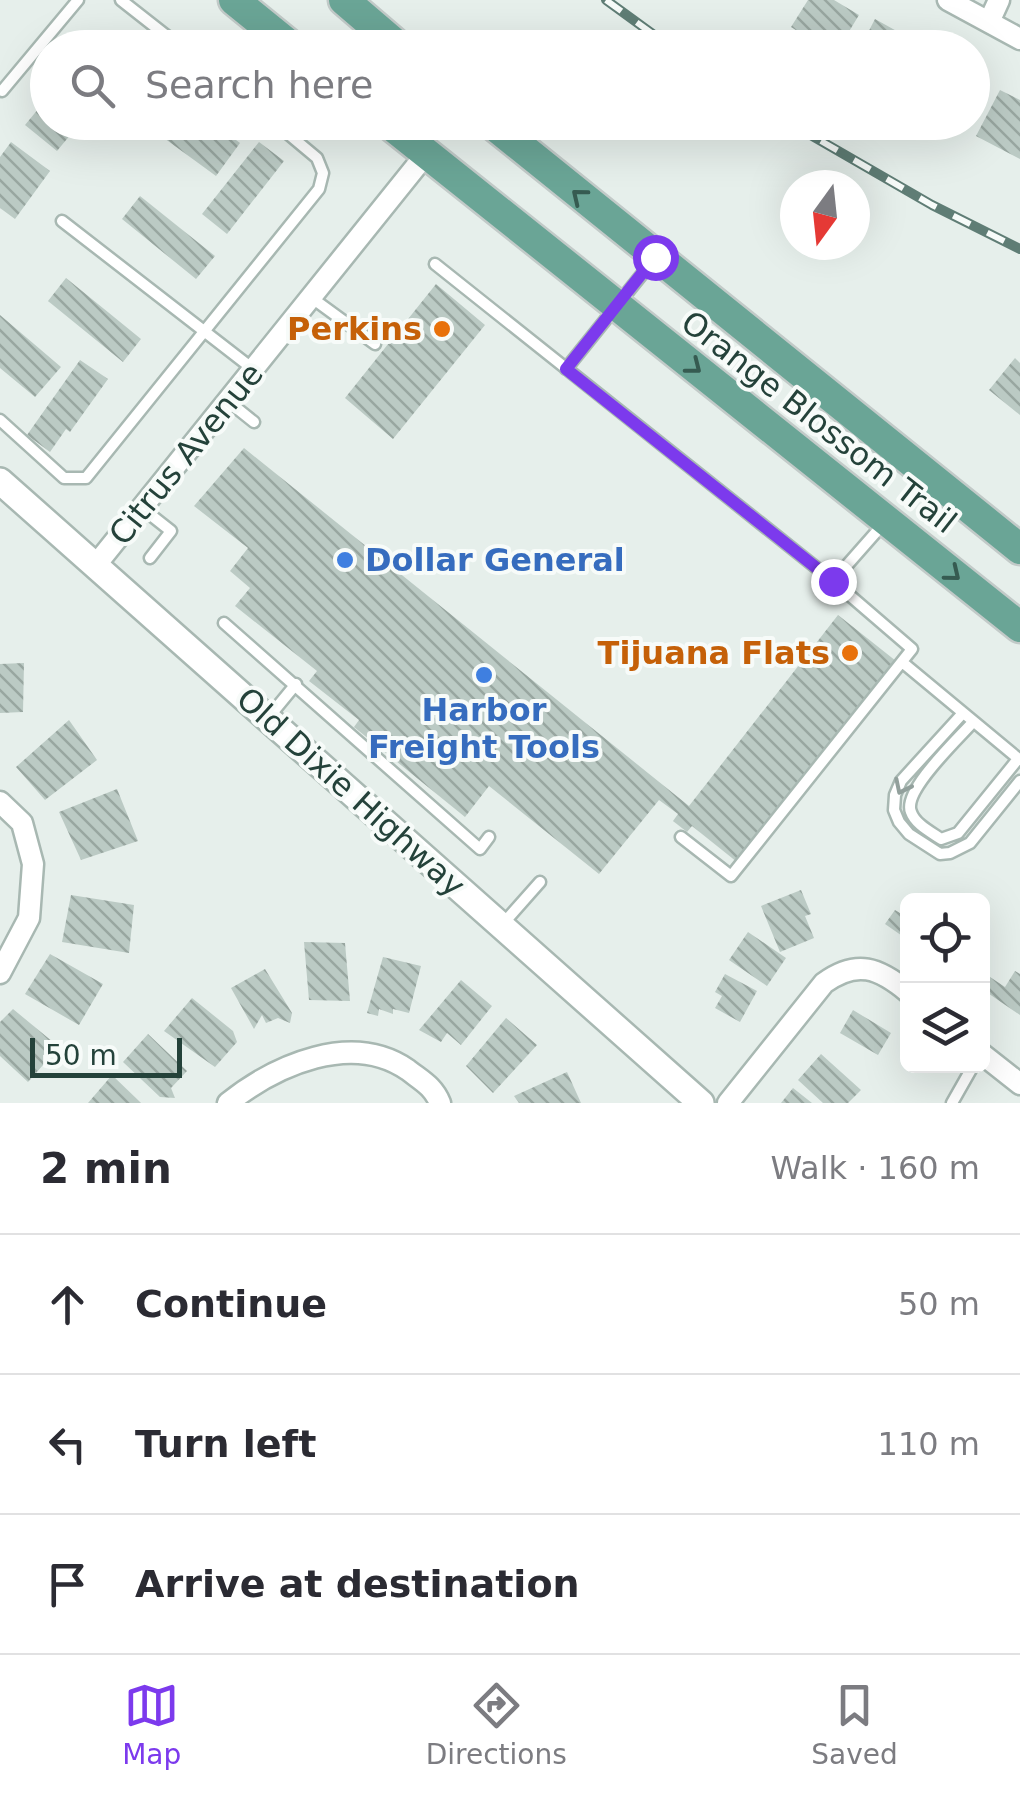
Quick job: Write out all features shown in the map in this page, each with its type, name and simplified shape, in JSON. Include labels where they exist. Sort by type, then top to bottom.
[{"type":"main road","points":[[234,0],[272,30]]},
{"type":"main road","points":[[344,0],[379,30]]},
{"type":"main road","name":"Orange Blossom Trail","points":[[409,140],[1020,627]]},
{"type":"main road","name":"Orange Blossom Trail","points":[[512,140],[1020,550]]},
{"type":"street","points":[[948,0],[1020,39]]},
{"type":"street","points":[[989,22],[999,0]]},
{"type":"street","name":"Citrus Avenue","points":[[95,566],[426,154]]},
{"type":"street","name":"Old Dixie Highway","points":[[0,482],[700,1103]]},
{"type":"street","points":[[0,802],[22,823],[33,864],[29,918],[0,973]]},
{"type":"street","points":[[728,1103],[824,984],[839,973],[856,968],[886,974],[900,985]]},
{"type":"street","points":[[228,1103],[281,1068],[340,1052],[393,1060],[434,1089],[440,1103]]},
{"type":"street","points":[[990,1060],[1020,1084]]},
{"type":"lane","points":[[53,30],[78,0]]},
{"type":"lane","points":[[121,0],[159,30]]},
{"type":"lane","points":[[2,90],[30,57]]},
{"type":"lane","points":[[0,420],[64,478],[86,478],[318,189],[324,173],[317,158],[296,140]]},
{"type":"lane","points":[[62,221],[254,370]]},
{"type":"lane","points":[[566,369],[655,257]]},
{"type":"lane","points":[[435,264],[833,581],[912,649],[730,876],[680,836]]},
{"type":"lane","points":[[312,298],[374,344]]},
{"type":"lane","points":[[228,402],[254,422]]},
{"type":"lane","points":[[142,508],[171,531],[150,558]]},
{"type":"lane","points":[[833,581],[887,521]]},
{"type":"lane","points":[[224,623],[480,848],[489,837]]},
{"type":"lane","points":[[902,662],[1019,759],[958,834],[941,839],[911,814],[910,802],[917,785],[974,722]]},
{"type":"lane","points":[[268,718],[296,684]]},
{"type":"lane","points":[[963,713],[902,781],[895,795],[894,810],[909,834],[940,854],[950,854],[970,843],[1020,781]]},
{"type":"lane","points":[[501,926],[540,882]]},
{"type":"lane","points":[[952,1103],[969,1073]]},
{"type":"building","points":[[808,0],[834,0],[859,15],[850,30],[791,27]]},
{"type":"building","points":[[875,19],[895,30],[869,30]]},
{"type":"building","points":[[1000,90],[1020,100],[1020,159],[984,140],[990,140],[990,109]]},
{"type":"building","points":[[43,140],[66,140],[57,151]]},
{"type":"building","points":[[167,140],[236,140],[240,143],[216,176]]},
{"type":"building","points":[[11,142],[50,171],[15,219],[0,208],[0,157]]},
{"type":"building","points":[[259,142],[284,161],[227,234],[202,214]]},
{"type":"building","points":[[140,196],[215,256],[196,279],[122,219]]},
{"type":"building","points":[[66,278],[141,339],[123,362],[48,301]]},
{"type":"building","points":[[436,284],[485,325],[393,439],[345,398]]},
{"type":"building","points":[[0,315],[61,367],[35,397],[0,368]]},
{"type":"building","points":[[1015,358],[1020,363],[1020,415],[989,390]]},
{"type":"building","points":[[80,360],[108,379],[70,432],[66,429],[50,452],[27,435]]},
{"type":"building","points":[[244,448],[689,806],[838,615],[896,661],[737,862],[692,826],[687,832],[673,821],[678,814],[659,800],[599,874],[489,786],[465,817],[354,727],[359,720],[309,681],[317,671],[235,606],[250,588],[230,571],[248,548],[194,506]]},
{"type":"building","points":[[24,663],[23,712],[0,713],[0,664]]},
{"type":"building","points":[[69,720],[97,760],[45,800],[16,767]]},
{"type":"building","points":[[117,789],[138,841],[81,860],[59,812]]},
{"type":"building","points":[[801,890],[811,914],[805,916],[814,938],[780,952],[761,906]]},
{"type":"building","points":[[71,895],[134,905],[129,953],[62,942]]},
{"type":"building","points":[[895,910],[900,913],[900,934],[885,924]]},
{"type":"building","points":[[748,932],[786,958],[767,986],[729,960]]},
{"type":"building","points":[[304,942],[345,943],[350,1001],[309,1000]]},
{"type":"building","points":[[50,954],[103,984],[79,1025],[25,994]]},
{"type":"building","points":[[383,957],[421,966],[409,1013],[393,1009],[393,1014],[379,1009],[378,1016],[367,1013]]},
{"type":"building","points":[[265,969],[292,1013],[290,1023],[278,1018],[266,1023],[262,1015],[254,1029],[231,988]]},
{"type":"building","points":[[1015,971],[1020,974],[1020,1015],[990,994],[990,977],[1005,987]]},
{"type":"building","points":[[725,974],[757,991],[740,1022],[715,1008],[722,996],[715,992]]},
{"type":"building","points":[[461,980],[492,1006],[461,1045],[447,1033],[441,1042],[419,1030]]},
{"type":"building","points":[[192,998],[233,1031],[237,1042],[215,1067],[164,1031]]},
{"type":"building","points":[[13,1009],[59,1047],[28,1082],[0,1056],[0,1022]]},
{"type":"building","points":[[853,1010],[891,1033],[878,1055],[840,1033]]},
{"type":"building","points":[[506,1018],[537,1045],[493,1093],[466,1066]]},
{"type":"building","points":[[148,1034],[187,1071],[171,1088],[175,1098],[160,1097],[123,1062]]},
{"type":"building","points":[[821,1054],[861,1090],[848,1103],[823,1103],[798,1080]]},
{"type":"building","points":[[567,1072],[581,1103],[519,1103],[514,1096]]},
{"type":"building","points":[[112,1075],[141,1103],[88,1103]]},
{"type":"building","points":[[793,1088],[812,1103],[781,1103]]},
{"type":"railway","points":[[606,0],[647,30]]},
{"type":"railway","points":[[819,140],[932,205],[1020,249]]},
{"type":"place","name":"Perkins","points":[[442,329]]},
{"type":"place","name":"Dollar General","points":[[345,560]]},
{"type":"place","name":"Tijuana Flats","points":[[850,653]]},
{"type":"place","name":"Harbor Freight Tools","points":[[484,675]]},
{"type":"route","points":[[655,257],[566,369],[833,581]]}]
